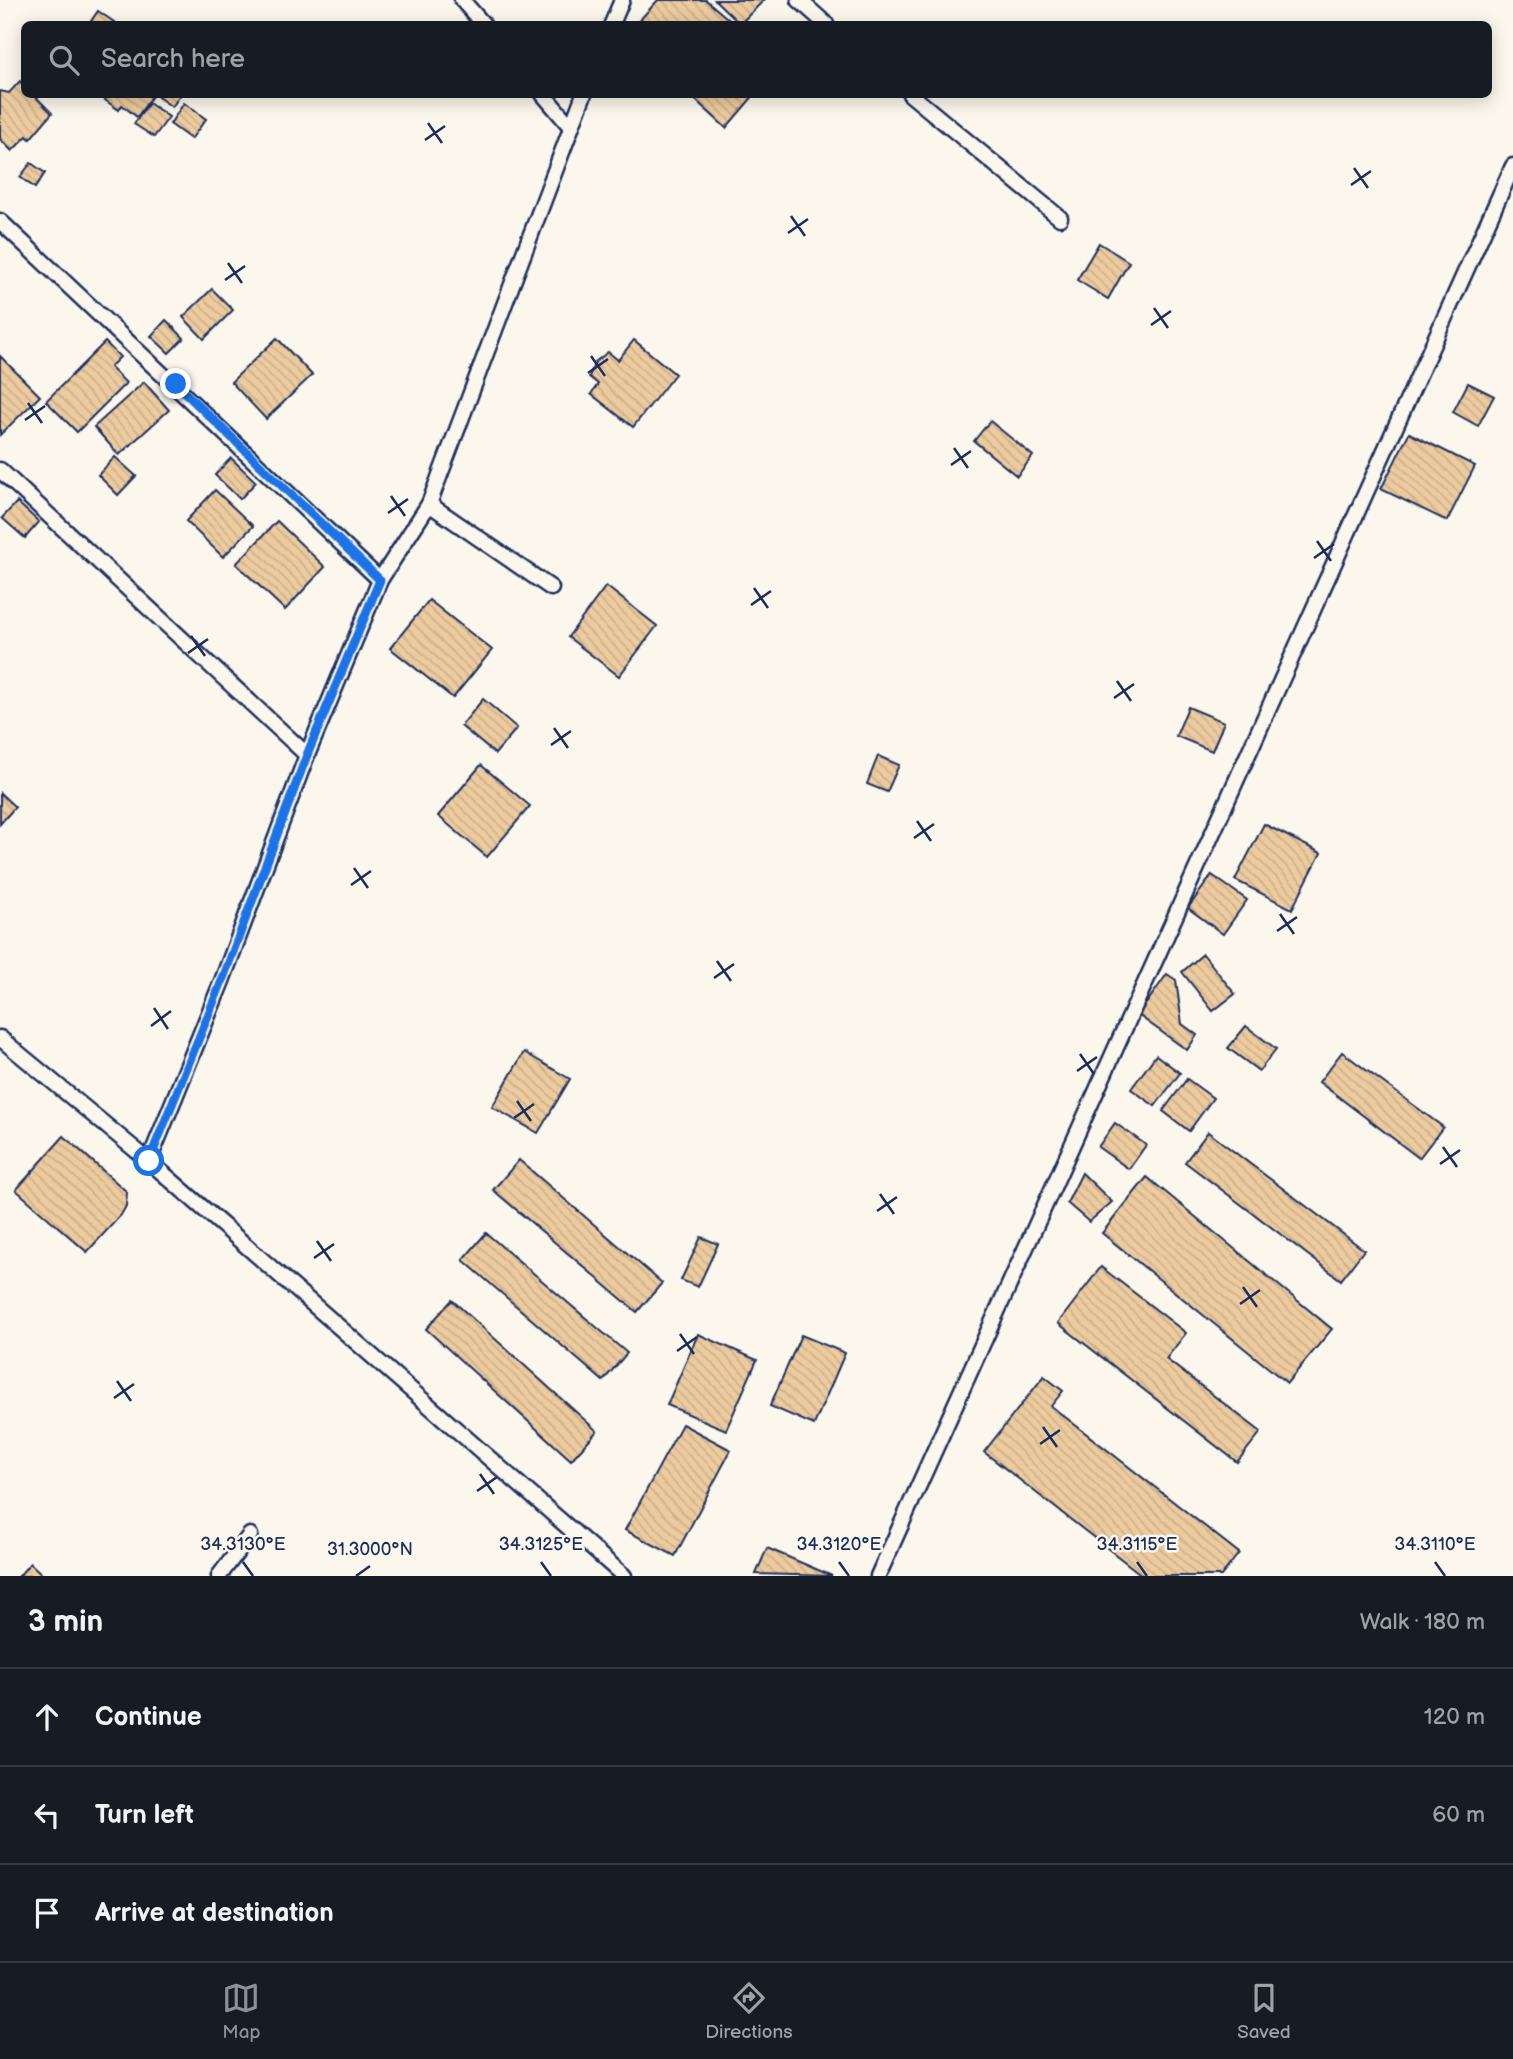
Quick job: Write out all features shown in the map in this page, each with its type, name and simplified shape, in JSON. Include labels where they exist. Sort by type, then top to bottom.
[{"type":"lane","points":[[462,0],[480,21]]},
{"type":"lane","points":[[613,21],[622,0]]},
{"type":"lane","points":[[799,0],[823,21]]},
{"type":"lane","points":[[546,98],[571,127]]},
{"type":"lane","points":[[149,1161],[222,981],[307,755],[380,580],[429,504],[582,98]]},
{"type":"lane","points":[[915,98],[1060,218]]},
{"type":"lane","points":[[878,1576],[1513,166]]},
{"type":"lane","points":[[0,221],[380,580]]},
{"type":"lane","points":[[0,470],[24,489],[307,755]]},
{"type":"lane","points":[[0,485],[24,489]]},
{"type":"lane","points":[[429,504],[551,588]]},
{"type":"lane","points":[[0,1038],[149,1161],[624,1576]]},
{"type":"lane","points":[[219,1576],[250,1535]]},
{"type":"building","points":[[658,0],[706,0],[730,21],[639,21]]},
{"type":"building","points":[[715,0],[764,0],[743,21],[737,21]]},
{"type":"building","points":[[98,11],[113,21],[91,21]]},
{"type":"building","points":[[20,81],[21,98],[37,98],[52,113],[30,139],[27,136],[12,151],[0,139],[0,91],[9,93]]},
{"type":"building","points":[[151,98],[137,117],[122,105],[119,110],[105,100]]},
{"type":"building","points":[[160,98],[178,98],[172,107]]},
{"type":"building","points":[[693,98],[752,98],[726,128]]},
{"type":"building","points":[[149,103],[169,117],[154,137],[134,124]]},
{"type":"building","points":[[184,103],[206,119],[191,139],[170,124]]},
{"type":"building","points":[[31,163],[45,173],[35,188],[20,177]]},
{"type":"building","points":[[1099,243],[1129,262],[1108,299],[1077,280]]},
{"type":"building","points":[[212,289],[233,310],[204,339],[183,317]]},
{"type":"building","points":[[166,320],[184,338],[169,353],[151,336]]},
{"type":"building","points":[[277,338],[312,375],[266,419],[231,382]]},
{"type":"building","points":[[634,340],[675,374],[633,427],[591,394],[598,384],[589,377],[595,362],[608,352],[618,360]]},
{"type":"building","points":[[105,342],[120,357],[110,367],[126,383],[77,432],[46,401]]},
{"type":"building","points":[[0,356],[40,396],[0,435]]},
{"type":"building","points":[[144,382],[169,410],[119,455],[94,427]]},
{"type":"building","points":[[1468,383],[1494,396],[1478,426],[1453,412]]},
{"type":"building","points":[[990,421],[1033,456],[1017,476],[974,441]]},
{"type":"building","points":[[1409,433],[1475,466],[1447,521],[1381,489]]},
{"type":"building","points":[[115,457],[136,476],[118,495],[98,475]]},
{"type":"building","points":[[231,458],[256,482],[240,499],[215,475]]},
{"type":"building","points":[[215,490],[253,526],[223,557],[186,521]]},
{"type":"building","points":[[17,502],[39,522],[25,538],[2,518]]},
{"type":"building","points":[[277,521],[325,567],[285,610],[236,564]]},
{"type":"building","points":[[606,586],[657,626],[619,676],[568,637]]},
{"type":"building","points":[[429,600],[492,650],[453,698],[390,648]]},
{"type":"building","points":[[483,699],[517,728],[495,754],[461,726]]},
{"type":"building","points":[[1188,707],[1224,722],[1212,751],[1176,736]]},
{"type":"building","points":[[878,756],[899,765],[887,792],[867,784]]},
{"type":"building","points":[[481,765],[530,806],[487,857],[438,816]]},
{"type":"building","points":[[0,793],[15,807],[0,824]]},
{"type":"building","points":[[1264,824],[1321,853],[1292,909],[1235,880]]},
{"type":"building","points":[[1212,875],[1247,900],[1223,934],[1188,908]]},
{"type":"building","points":[[1203,954],[1235,994],[1213,1011],[1182,972]]},
{"type":"building","points":[[1167,974],[1176,980],[1182,1024],[1197,1035],[1187,1050],[1138,1015]]},
{"type":"building","points":[[1246,1026],[1276,1049],[1259,1071],[1228,1048]]},
{"type":"building","points":[[524,1052],[570,1079],[538,1133],[492,1107]]},
{"type":"building","points":[[1342,1052],[1443,1127],[1419,1158],[1319,1082]]},
{"type":"building","points":[[1156,1055],[1180,1073],[1155,1106],[1131,1089]]},
{"type":"building","points":[[1187,1079],[1213,1098],[1189,1131],[1163,1111]]},
{"type":"building","points":[[1115,1123],[1146,1145],[1129,1169],[1098,1147]]},
{"type":"building","points":[[1208,1132],[1364,1250],[1341,1280],[1185,1162]]},
{"type":"building","points":[[64,1136],[127,1192],[126,1206],[121,1215],[87,1252],[16,1190]]},
{"type":"building","points":[[519,1160],[662,1283],[637,1312],[493,1190]]},
{"type":"building","points":[[1082,1173],[1112,1202],[1089,1222],[1067,1203]]},
{"type":"building","points":[[1147,1177],[1332,1329],[1287,1383],[1102,1233]]},
{"type":"building","points":[[486,1233],[627,1353],[603,1381],[463,1260]]},
{"type":"building","points":[[701,1237],[718,1244],[698,1287],[681,1280]]},
{"type":"building","points":[[1101,1267],[1186,1333],[1166,1359],[1261,1432],[1237,1462],[1058,1323]]},
{"type":"building","points":[[452,1300],[597,1431],[571,1460],[426,1329]]},
{"type":"building","points":[[698,1334],[757,1360],[726,1430],[667,1405]]},
{"type":"building","points":[[801,1335],[845,1353],[814,1425],[770,1406]]},
{"type":"building","points":[[1044,1376],[1063,1391],[1051,1406],[1239,1553],[1221,1576],[1143,1576],[984,1452]]},
{"type":"building","points":[[682,1424],[731,1450],[675,1556],[625,1530]]},
{"type":"building","points":[[767,1548],[832,1576],[756,1574]]},
{"type":"building","points":[[30,1563],[44,1576],[19,1576]]},
{"type":"route","points":[[149,1161],[222,981],[307,755],[380,580],[176,384]]}]
